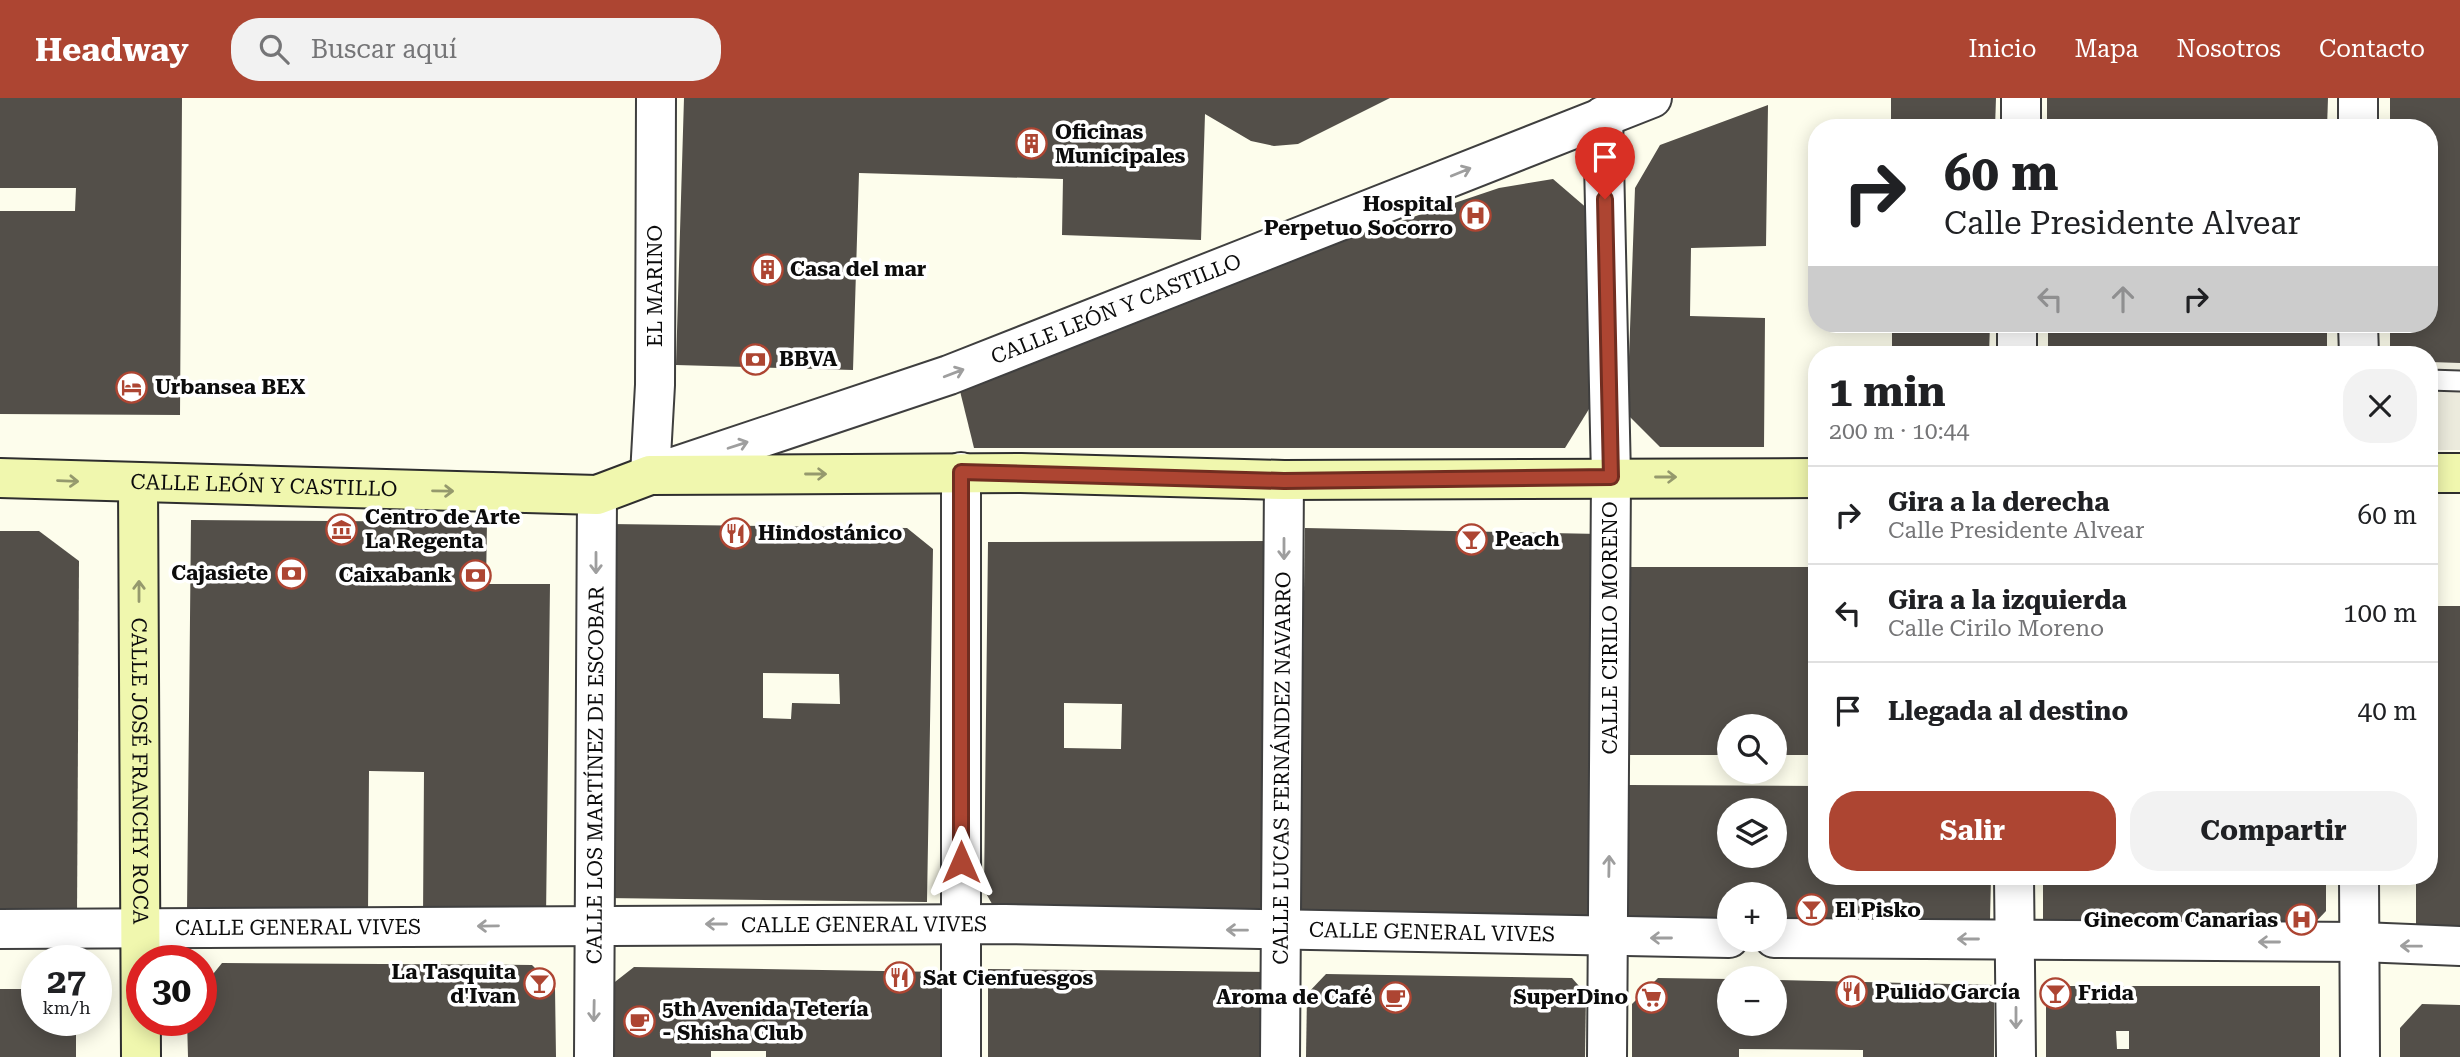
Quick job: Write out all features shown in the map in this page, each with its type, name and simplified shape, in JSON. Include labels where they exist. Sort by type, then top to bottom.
[{"type":"street","name":"EL MARINO","points":[[650,475],[655,385],[656,98]]},
{"type":"street","name":"CALLE LEÓN Y CASTILLO","points":[[0,478],[597,495],[949,375],[1652,98]]},
{"type":"street","points":[[2021,98],[2021,119]]},
{"type":"street","points":[[2358,98],[2358,119]]},
{"type":"street","name":"CALLE CIRILO MORENO","points":[[1603,116],[1611,477],[1607,1057]]},
{"type":"street","name":"CALLE LEÓN Y CASTILLO","points":[[650,475],[961,472],[1284,481],[1611,477],[1808,478]]},
{"type":"street","points":[[961,472],[961,1057]]},
{"type":"street","points":[[2438,473],[2460,473]]},
{"type":"street","name":"CALLE LUCAS FERNÁNDEZ NAVARRO","points":[[1280,1057],[1284,481]]},
{"type":"street","name":"CALLE JOSÉ FRANCHY ROCA","points":[[138,484],[141,1057]]},
{"type":"street","name":"CALLE LOS MARTÍNEZ DE ESCOBAR","points":[[594,1057],[597,495]]},
{"type":"street","points":[[2014,885],[2016,1057]]},
{"type":"street","points":[[2359,885],[2360,1057]]},
{"type":"street","name":"CALLE GENERAL VIVES","points":[[0,929],[960,924],[1717,938]]},
{"type":"street","points":[[1787,938],[2361,942],[2460,946]]},
{"type":"lane","points":[[2438,380],[2460,381]]},
{"type":"shaded area","points":[[2438,362],[2460,363],[2460,450],[2438,450]]},
{"type":"building","points":[[0,98],[182,98],[180,415],[0,414],[0,211],[75,211],[76,188],[0,188]]},
{"type":"building","points":[[684,98],[1390,98],[1298,144],[1274,146],[1251,141],[1205,114],[1201,240],[1062,235],[1063,179],[859,173],[853,370],[676,365]]},
{"type":"building","points":[[1891,98],[1996,98],[1995,119],[1891,119]]},
{"type":"building","points":[[2047,98],[2328,98],[2327,119],[2047,119]]},
{"type":"building","points":[[2390,98],[2460,98],[2460,363],[2438,362],[2438,346],[2390,346],[2390,333],[2438,333],[2438,119],[2390,119]]},
{"type":"building","points":[[1768,105],[1766,246],[1691,248],[1690,316],[1765,318],[1764,447],[1660,447],[1627,414],[1635,188],[1660,145]]},
{"type":"building","points":[[1553,179],[1589,210],[1597,396],[1565,448],[974,448],[959,387],[1333,244],[1499,188]]},
{"type":"building","points":[[1892,333],[1990,333],[1989,346],[1892,346]]},
{"type":"building","points":[[2048,333],[2327,333],[2327,346],[2048,346]]},
{"type":"building","points":[[191,520],[487,522],[486,584],[550,584],[546,918],[423,917],[424,772],[369,771],[368,914],[187,913]]},
{"type":"building","points":[[610,524],[907,528],[933,549],[927,902],[605,898]],"holes":[[[763,673],[839,674],[840,704],[792,703],[791,719],[763,718]]]},
{"type":"building","points":[[1305,528],[1600,534],[1593,922],[1299,917]]},
{"type":"building","points":[[0,531],[39,531],[79,561],[77,916],[0,916]]},
{"type":"building","points":[[1268,541],[1263,906],[1249,915],[995,909],[984,890],[988,542]],"holes":[[[1064,703],[1122,704],[1121,749],[1064,748]]]},
{"type":"building","points":[[1629,567],[1808,567],[1808,755],[1787,755],[1787,714],[1717,714],[1717,755],[1629,755]]},
{"type":"building","points":[[2438,606],[2460,606],[2460,932],[2416,932],[2416,885],[2438,885]]},
{"type":"building","points":[[1629,785],[1808,786],[1808,885],[1991,885],[1990,920],[1787,918],[1787,882],[1717,882],[1717,918],[1627,917]]},
{"type":"building","points":[[2043,885],[2326,885],[2326,911],[2309,929],[2043,920]]},
{"type":"building","points":[[222,963],[532,965],[555,988],[556,1057],[188,1057],[187,1036],[217,1036],[217,969]]},
{"type":"building","points":[[634,967],[943,972],[943,1057],[766,1057],[766,1051],[711,1051],[711,1057],[610,1057],[611,985]]},
{"type":"building","points":[[988,969],[1270,972],[1270,1057],[988,1057]]},
{"type":"building","points":[[1326,974],[1572,978],[1586,994],[1585,1057],[1306,1057],[1307,994]]},
{"type":"building","points":[[1658,978],[1717,979],[1717,1036],[1787,1036],[1787,980],[1994,985],[1994,1057],[1863,1057],[1863,1050],[1739,1049],[1739,1057],[1632,1057],[1632,1004]]},
{"type":"building","points":[[2046,986],[2320,986],[2320,1057],[2046,1057]],"holes":[[[2116,1031],[2129,1031],[2129,1049],[2117,1049]]]},
{"type":"building","points":[[0,989],[21,989],[21,1036],[76,1036],[76,1057],[0,1057]]},
{"type":"building","points":[[2422,1004],[2460,1005],[2460,1057],[2400,1057],[2400,1028]]},
{"type":"place","name":"Oficinas Municipales","points":[[1032,144]]},
{"type":"place","name":"Hospital Perpetuo Socorro","points":[[1476,216]]},
{"type":"place","name":"Casa del mar","points":[[767,269]]},
{"type":"place","name":"BBVA","points":[[756,359]]},
{"type":"place","name":"Urbansea BEX","points":[[132,387]]},
{"type":"place","name":"Centro de Arte La Regenta","points":[[342,529]]},
{"type":"place","name":"Hindostánico","points":[[735,533]]},
{"type":"place","name":"Peach","points":[[1472,539]]},
{"type":"place","name":"Cajasiete","points":[[291,573]]},
{"type":"place","name":"Caixabank","points":[[475,575]]},
{"type":"place","name":"El Pisko","points":[[1812,910]]},
{"type":"place","name":"Ginecom Canarias","points":[[2301,920]]},
{"type":"place","name":"Sat Cienfuesgos","points":[[900,978]]},
{"type":"place","name":"La Tasquita d'Ivan","points":[[539,984]]},
{"type":"place","name":"Pulido García","points":[[1852,992]]},
{"type":"place","name":"Frida","points":[[2055,993]]},
{"type":"place","name":"Aroma de Café","points":[[1395,997]]},
{"type":"place","name":"SuperDino","points":[[1651,997]]},
{"type":"place","name":"5th Avenida Tetería - Shisha Club","points":[[639,1021]]},
{"type":"route","points":[[961,862],[961,472],[1284,481],[1611,477],[1605,199]]}]
